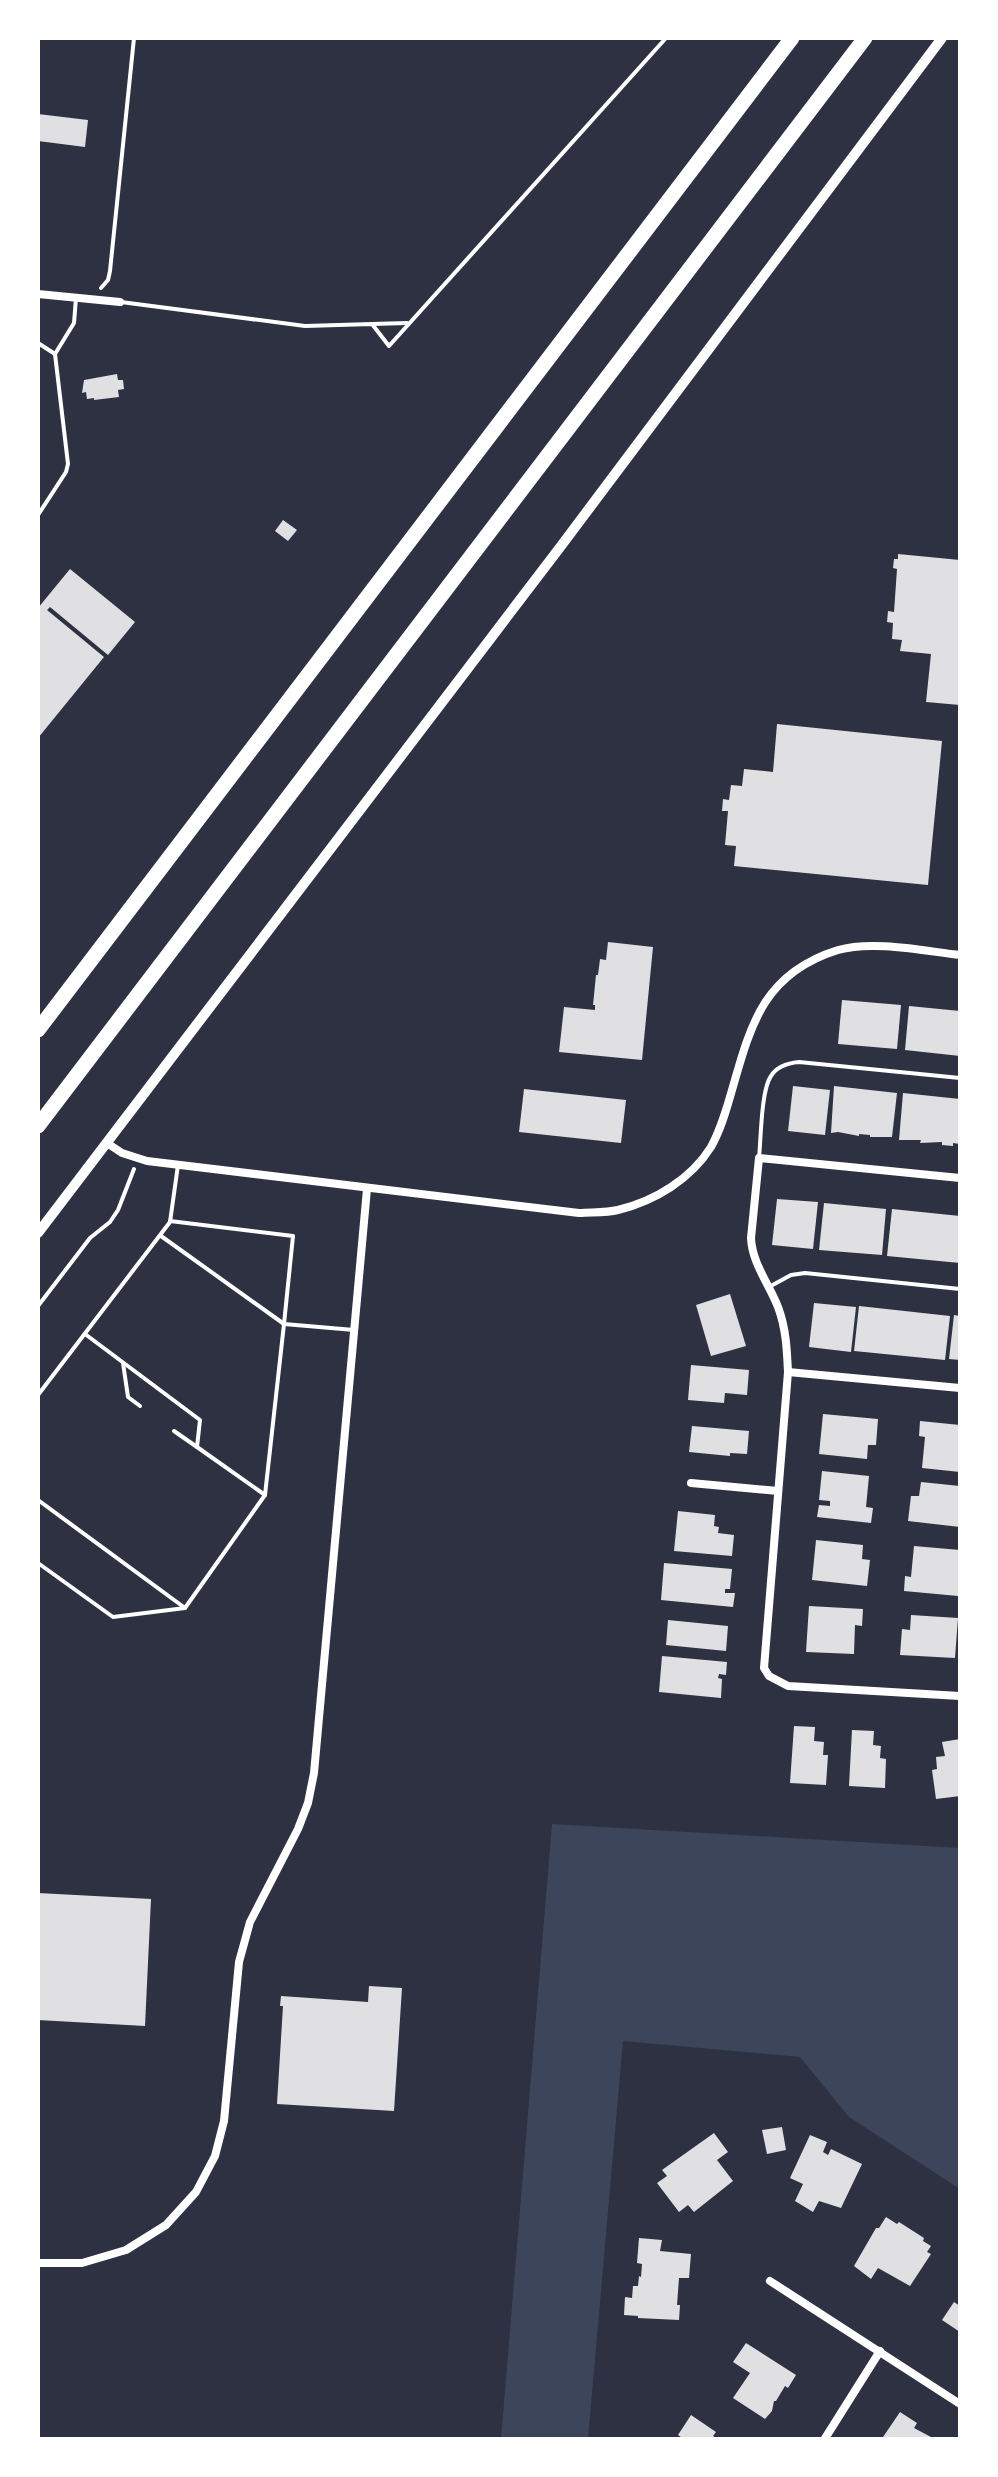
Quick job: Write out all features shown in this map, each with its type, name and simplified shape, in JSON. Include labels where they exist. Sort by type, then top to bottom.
[{"type":"highway","points":[[38,1030],[792,38]]},
{"type":"highway","points":[[38,1126],[865,38]]},
{"type":"street","points":[[38,1233],[942,38]]},
{"type":"street","points":[[38,294],[120,302]]},
{"type":"street","points":[[107,1142],[137,1158],[178,1165],[579,1213],[616,1211],[675,1186],[710,1148],[757,1014],[771,992],[790,974],[841,949],[864,946],[960,954]]},
{"type":"street","points":[[960,1178],[759,1158],[750,1238],[752,1252],[783,1324],[788,1372],[764,1668],[769,1676],[788,1686],[960,1696]]},
{"type":"street","points":[[38,2263],[82,2263],[126,2250],[166,2224],[196,2192],[215,2156],[224,2122],[239,1962],[250,1922],[298,1829],[314,1773],[367,1189]]},
{"type":"street","points":[[788,1372],[960,1388]]},
{"type":"street","points":[[691,1483],[778,1491]]},
{"type":"street","points":[[770,2280],[960,2404]]},
{"type":"street","points":[[824,2440],[880,2351]]},
{"type":"lane","points":[[372,324],[389,346],[666,38]]},
{"type":"lane","points":[[38,514],[68,464],[55,354],[74,323],[76,298]]},
{"type":"lane","points":[[120,302],[305,326],[409,324]]},
{"type":"lane","points":[[38,342],[55,354]]},
{"type":"lane","points":[[759,1158],[766,1088],[770,1076],[789,1063],[960,1078]]},
{"type":"lane","points":[[38,1395],[161,1236],[170,1221],[178,1165]]},
{"type":"lane","points":[[38,1563],[113,1617],[185,1608],[265,1495],[294,1236],[170,1221]]},
{"type":"lane","points":[[161,1236],[284,1324],[354,1330]]},
{"type":"lane","points":[[768,1287],[804,1273],[960,1289]]},
{"type":"lane","points":[[85,1334],[200,1420],[197,1447]]},
{"type":"lane","points":[[123,1362],[128,1397],[140,1406]]},
{"type":"lane","points":[[174,1430],[265,1495]]},
{"type":"lane","points":[[38,1500],[185,1608]]},
{"type":"path","points":[[97,291],[104,286],[110,271],[134,38]]},
{"type":"path","points":[[38,1306],[90,1238],[110,1222],[137,1158]]},
{"type":"shaded area","points":[[552,1824],[960,1848],[960,2189],[849,2117],[800,2057],[623,2041],[588,2439],[501,2439]]},
{"type":"building","points":[[38,114],[88,120],[85,147],[38,141]]},
{"type":"building","points":[[117,374],[124,389],[118,390],[119,397],[94,400],[82,393],[84,380]]},
{"type":"building","points":[[283,520],[297,530],[288,541],[275,531]]},
{"type":"building","points":[[898,554],[960,560],[960,705],[926,702],[931,654],[900,651],[902,640],[892,639],[893,623],[887,622],[888,611],[894,612],[897,569],[893,568]]},
{"type":"building","points":[[70,569],[135,622],[108,655],[50,607],[47,610],[104,657],[38,738],[38,608]]},
{"type":"building","points":[[777,724],[942,741],[928,885],[734,866],[736,846],[725,845],[728,811],[722,811],[723,799],[729,800],[731,785],[742,786],[744,769],[773,772]]},
{"type":"building","points":[[608,942],[653,947],[642,1060],[559,1052],[564,1007],[595,1010],[596,975],[600,959],[606,960]]},
{"type":"building","points":[[842,1000],[901,1005],[897,1049],[838,1044]]},
{"type":"building","points":[[909,1006],[960,1011],[960,1056],[905,1050]]},
{"type":"building","points":[[793,1086],[830,1090],[825,1135],[788,1131]]},
{"type":"building","points":[[834,1086],[897,1093],[892,1137],[831,1133]]},
{"type":"building","points":[[524,1089],[626,1100],[621,1143],[519,1132]]},
{"type":"building","points":[[903,1093],[960,1099],[960,1144],[899,1140]]},
{"type":"building","points":[[777,1199],[818,1202],[813,1249],[772,1245]]},
{"type":"building","points":[[824,1203],[886,1209],[882,1255],[819,1250]]},
{"type":"building","points":[[892,1209],[960,1216],[960,1263],[887,1256]]},
{"type":"building","points":[[730,1294],[746,1346],[711,1356],[696,1305]]},
{"type":"building","points":[[814,1303],[856,1307],[851,1352],[809,1347]]},
{"type":"building","points":[[859,1306],[950,1316],[945,1360],[854,1351]]},
{"type":"building","points":[[954,1315],[960,1316],[960,1360],[949,1359]]},
{"type":"building","points":[[691,1365],[749,1370],[747,1395],[725,1393],[724,1403],[688,1400]]},
{"type":"building","points":[[823,1414],[878,1419],[876,1445],[868,1445],[867,1459],[819,1454]]},
{"type":"building","points":[[920,1421],[960,1425],[960,1472],[922,1468],[925,1437],[919,1436]]},
{"type":"building","points":[[692,1426],[749,1431],[747,1454],[689,1452]]},
{"type":"building","points":[[822,1471],[869,1476],[866,1507],[873,1508],[871,1523],[817,1517],[819,1505],[830,1506],[830,1501],[819,1500]]},
{"type":"building","points":[[921,1482],[960,1486],[960,1527],[908,1521],[911,1496],[919,1496]]},
{"type":"building","points":[[678,1511],[715,1515],[718,1533],[734,1535],[732,1556],[674,1551]]},
{"type":"building","points":[[816,1540],[863,1545],[862,1559],[870,1560],[867,1586],[812,1580]]},
{"type":"building","points":[[914,1546],[960,1550],[958,1596],[904,1591],[905,1576],[911,1577]]},
{"type":"building","points":[[664,1563],[732,1569],[730,1589],[725,1589],[725,1593],[735,1593],[733,1607],[661,1600]]},
{"type":"building","points":[[809,1606],[863,1609],[862,1626],[855,1625],[854,1654],[806,1652]]},
{"type":"building","points":[[911,1615],[958,1618],[955,1658],[900,1655],[902,1629],[910,1630]]},
{"type":"building","points":[[668,1620],[728,1626],[726,1651],[666,1645]]},
{"type":"building","points":[[662,1656],[727,1662],[726,1675],[719,1674],[718,1678],[722,1679],[721,1698],[659,1692]]},
{"type":"building","points":[[794,1726],[815,1727],[814,1741],[824,1742],[823,1755],[828,1755],[826,1785],[790,1783]]},
{"type":"building","points":[[852,1730],[874,1731],[873,1745],[881,1746],[880,1758],[886,1759],[885,1788],[849,1786]]},
{"type":"building","points":[[960,1739],[960,1796],[936,1799],[932,1770],[937,1769],[936,1757],[945,1756],[942,1742]]},
{"type":"building","points":[[38,1893],[151,1899],[145,2026],[38,2020]]},
{"type":"building","points":[[369,1986],[402,1988],[394,2111],[277,2104],[281,1996],[368,2002]]},
{"type":"building","points":[[782,2127],[786,2150],[767,2154],[762,2130]]},
{"type":"building","points":[[714,2133],[728,2152],[717,2160],[733,2181],[694,2212],[688,2205],[679,2212],[657,2183],[667,2176],[662,2170]]},
{"type":"building","points":[[810,2135],[827,2142],[823,2152],[828,2155],[831,2149],[862,2164],[841,2208],[819,2201],[813,2212],[795,2201],[803,2184],[790,2178]]},
{"type":"building","points":[[886,2217],[931,2246],[927,2252],[931,2254],[910,2286],[878,2268],[871,2279],[854,2266]]},
{"type":"building","points":[[639,2238],[662,2240],[660,2251],[691,2254],[689,2278],[679,2278],[679,2320],[624,2315],[625,2297],[632,2298],[633,2286],[638,2286],[641,2277],[642,2264],[637,2263]]},
{"type":"building","points":[[954,2302],[960,2306],[960,2332],[942,2320]]},
{"type":"building","points":[[746,2343],[796,2375],[774,2401],[765,2419],[733,2398],[750,2373],[733,2362]]},
{"type":"building","points":[[900,2412],[917,2423],[914,2428],[931,2437],[929,2440],[881,2440]]},
{"type":"building","points":[[691,2415],[716,2432],[713,2436],[719,2440],[685,2440],[678,2435]]}]
